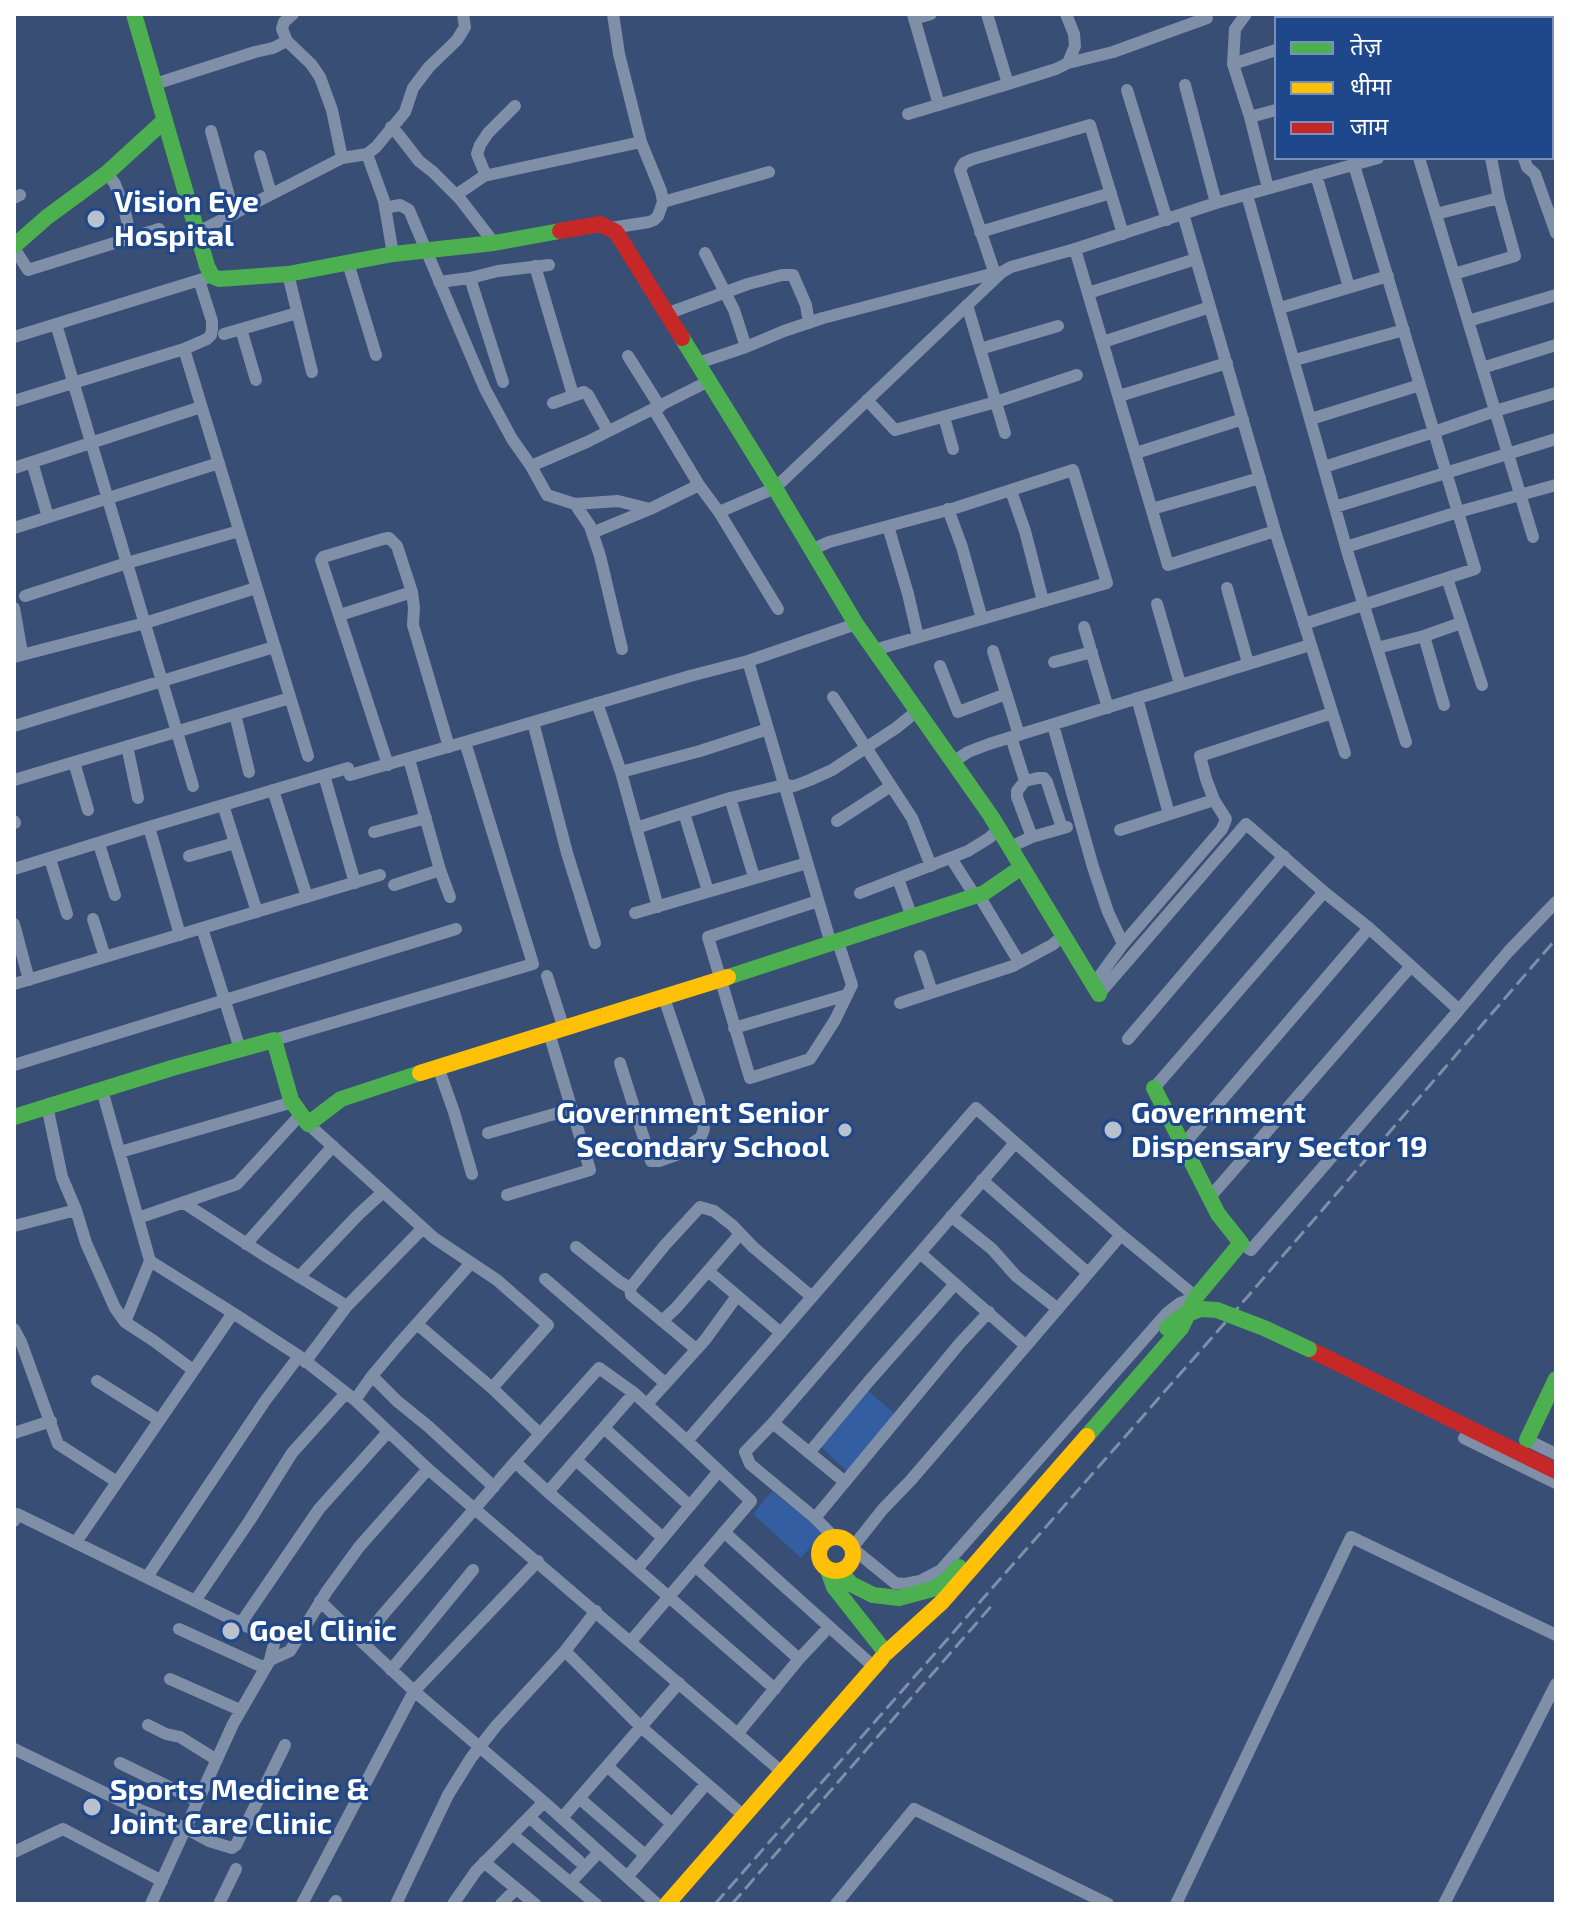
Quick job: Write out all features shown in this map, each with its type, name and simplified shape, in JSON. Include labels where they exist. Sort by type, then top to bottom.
[{"type":"street","points":[[14,401],[184,349],[207,339],[212,329],[207,266],[134,14]]},
{"type":"street","points":[[293,14],[284,22],[282,29],[287,41],[320,77],[332,110],[342,158]]},
{"type":"street","points":[[198,232],[342,158],[367,154],[376,147],[405,112],[413,88],[457,40],[465,27],[463,14]]},
{"type":"street","points":[[611,228],[654,220],[663,202],[641,142],[619,54],[613,14]]},
{"type":"street","points":[[931,14],[913,16],[939,105]]},
{"type":"street","points":[[987,14],[1008,84]]},
{"type":"street","points":[[1066,14],[1075,46],[1068,63]]},
{"type":"street","points":[[1246,14],[1235,29],[1233,64],[1268,188]]},
{"type":"street","points":[[908,114],[1068,63],[1113,52],[1207,18]]},
{"type":"street","points":[[155,84],[287,41]]},
{"type":"street","points":[[1233,64],[1274,51]]},
{"type":"street","points":[[1185,85],[1216,203]]},
{"type":"street","points":[[1127,90],[1167,220]]},
{"type":"street","points":[[484,176],[477,154],[480,145],[515,106]]},
{"type":"street","points":[[1250,117],[1274,111]]},
{"type":"street","points":[[159,229],[28,270],[14,247],[47,217],[107,173],[165,120]]},
{"type":"street","points":[[996,275],[960,170],[964,163],[973,159],[1090,125],[1123,234]]},
{"type":"street","points":[[391,127],[419,161],[456,195],[494,243]]},
{"type":"street","points":[[211,131],[234,214]]},
{"type":"street","points":[[456,195],[484,176],[641,142]]},
{"type":"street","points":[[367,154],[385,208],[393,254]]},
{"type":"street","points":[[260,156],[271,194]]},
{"type":"street","points":[[698,363],[809,323],[914,293],[996,275],[1011,267],[1216,203],[1371,160]]},
{"type":"street","points":[[1420,160],[1533,537]]},
{"type":"street","points":[[1454,274],[1515,256],[1491,160]]},
{"type":"street","points":[[1525,160],[1535,174],[1556,233]]},
{"type":"street","points":[[1304,624],[1475,569],[1354,165]]},
{"type":"street","points":[[663,202],[769,172]]},
{"type":"street","points":[[107,173],[115,184],[131,238]]},
{"type":"street","points":[[1316,175],[1349,287]]},
{"type":"street","points":[[980,232],[1111,193]]},
{"type":"street","points":[[1247,195],[1346,547],[1406,742]]},
{"type":"street","points":[[1436,214],[1499,198]]},
{"type":"street","points":[[385,208],[400,205],[409,210],[485,389],[547,495],[575,504],[618,501],[650,509]]},
{"type":"street","points":[[1183,214],[1275,531],[1345,753]]},
{"type":"street","points":[[14,337],[206,278],[288,274],[393,254],[494,243],[600,224],[611,228],[698,363],[856,624],[999,829],[1096,989]]},
{"type":"street","points":[[1075,249],[1168,565],[1275,531]]},
{"type":"street","points":[[705,253],[734,310],[746,347]]},
{"type":"street","points":[[1088,293],[1196,259]]},
{"type":"street","points":[[348,263],[376,355]]},
{"type":"street","points":[[439,282],[542,266],[573,395]]},
{"type":"street","points":[[288,274],[312,372]]},
{"type":"street","points":[[666,314],[748,284],[793,275],[806,305],[809,323]]},
{"type":"street","points":[[719,512],[775,488],[996,275]]},
{"type":"street","points":[[1280,308],[1388,276]]},
{"type":"street","points":[[470,278],[503,382]]},
{"type":"street","points":[[1468,321],[1556,295]]},
{"type":"street","points":[[967,305],[1005,433]]},
{"type":"street","points":[[1103,342],[1210,307]]},
{"type":"street","points":[[224,334],[297,313]]},
{"type":"street","points":[[56,324],[193,786]]},
{"type":"street","points":[[980,349],[1058,326]]},
{"type":"street","points":[[241,329],[256,380]]},
{"type":"street","points":[[1295,360],[1404,330]]},
{"type":"street","points":[[1482,368],[1556,345]]},
{"type":"street","points":[[184,349],[308,756]]},
{"type":"street","points":[[628,356],[699,485],[778,609]]},
{"type":"street","points":[[1119,396],[1227,363]]},
{"type":"street","points":[[867,400],[895,430],[996,402],[1077,375]]},
{"type":"street","points":[[531,466],[587,442],[709,381]]},
{"type":"street","points":[[1311,419],[1420,385]]},
{"type":"street","points":[[553,403],[584,392],[608,431]]},
{"type":"street","points":[[1324,467],[1556,393]]},
{"type":"street","points":[[14,468],[201,407]]},
{"type":"street","points":[[944,417],[953,449]]},
{"type":"street","points":[[1136,453],[1243,419]]},
{"type":"street","points":[[1335,507],[1556,439]]},
{"type":"street","points":[[32,462],[48,517]]},
{"type":"street","points":[[14,528],[219,463]]},
{"type":"street","points":[[811,550],[1073,470],[1107,583],[874,650]]},
{"type":"street","points":[[1152,509],[1260,478]]},
{"type":"street","points":[[592,533],[699,485]]},
{"type":"street","points":[[1346,547],[1556,485]]},
{"type":"street","points":[[1011,491],[1043,601]]},
{"type":"street","points":[[575,504],[590,526],[600,556],[622,649]]},
{"type":"street","points":[[948,509],[982,619]]},
{"type":"street","points":[[888,526],[918,637]]},
{"type":"street","points":[[25,596],[239,531]]},
{"type":"street","points":[[388,765],[321,560],[323,557],[389,538],[397,546],[412,592],[413,625],[449,747]]},
{"type":"street","points":[[1447,578],[1482,685]]},
{"type":"street","points":[[14,655],[145,623],[256,588]]},
{"type":"street","points":[[1227,588],[1248,663]]},
{"type":"street","points":[[340,615],[412,592]]},
{"type":"street","points":[[1157,604],[1180,684]]},
{"type":"street","points":[[14,655],[21,647],[15,612]]},
{"type":"street","points":[[1377,648],[1461,623]]},
{"type":"street","points":[[14,869],[324,775],[388,765],[748,661],[856,624]]},
{"type":"street","points":[[1084,627],[1108,708]]},
{"type":"street","points":[[1424,636],[1444,705]]},
{"type":"street","points":[[953,762],[968,752],[1015,736],[1310,645]]},
{"type":"street","points":[[14,726],[274,647]]},
{"type":"street","points":[[993,651],[1025,781]]},
{"type":"street","points":[[1054,662],[1092,652]]},
{"type":"street","points":[[748,661],[818,901],[852,985],[835,1020],[810,1059],[750,1078],[708,937],[818,901]]},
{"type":"street","points":[[940,666],[958,712],[1006,694]]},
{"type":"street","points":[[833,697],[912,818],[931,866]]},
{"type":"street","points":[[14,780],[290,698]]},
{"type":"street","points":[[1137,698],[1169,814]]},
{"type":"street","points":[[597,703],[621,772],[658,907]]},
{"type":"street","points":[[636,828],[730,798],[784,785],[794,786],[832,770],[917,711]]},
{"type":"street","points":[[1096,989],[1123,944],[1222,829],[1226,819],[1214,800],[1200,756],[1332,713]]},
{"type":"street","points":[[235,714],[249,772]]},
{"type":"street","points":[[533,722],[567,853],[595,943]]},
{"type":"street","points":[[1053,725],[1108,912],[1123,944]]},
{"type":"street","points":[[621,772],[768,729]]},
{"type":"street","points":[[14,1117],[533,964],[465,742]]},
{"type":"street","points":[[127,746],[138,798]]},
{"type":"street","points":[[409,759],[450,897]]},
{"type":"street","points":[[74,762],[88,810]]},
{"type":"street","points":[[324,775],[355,883]]},
{"type":"street","points":[[1032,837],[1017,797],[1017,791],[1025,781],[1044,778],[1062,828]]},
{"type":"street","points":[[837,821],[891,786]]},
{"type":"street","points":[[273,790],[307,897]]},
{"type":"street","points":[[730,798],[754,877]]},
{"type":"street","points":[[1120,830],[1214,800]]},
{"type":"street","points":[[223,805],[257,912]]},
{"type":"street","points":[[684,813],[708,891]]},
{"type":"street","points":[[374,832],[426,818]]},
{"type":"street","points":[[1010,847],[1032,837],[1081,824]]},
{"type":"street","points":[[1096,989],[1246,824],[1369,928],[1459,1010]]},
{"type":"street","points":[[149,827],[180,935]]},
{"type":"street","points":[[860,893],[951,858],[989,838],[999,829]]},
{"type":"street","points":[[189,856],[235,843]]},
{"type":"street","points":[[99,844],[115,895]]},
{"type":"street","points":[[1128,1039],[1284,856]]},
{"type":"street","points":[[951,858],[1019,962]]},
{"type":"street","points":[[50,859],[67,914]]},
{"type":"street","points":[[635,913],[807,863]]},
{"type":"street","points":[[120,1152],[301,1113],[364,1090],[721,980],[984,893],[1022,867]]},
{"type":"street","points":[[394,885],[440,870]]},
{"type":"street","points":[[14,984],[380,875]]},
{"type":"street","points":[[898,879],[912,917]]},
{"type":"street","points":[[1324,892],[1154,1088],[1218,1214],[1241,1243],[1251,1250],[1508,952],[1556,902]]},
{"type":"street","points":[[93,919],[105,957]]},
{"type":"street","points":[[14,924],[29,980]]},
{"type":"street","points":[[202,928],[240,1049]]},
{"type":"street","points":[[1183,1145],[1369,928]]},
{"type":"street","points":[[14,1065],[456,929]]},
{"type":"street","points":[[900,1003],[1013,966],[1063,936]]},
{"type":"street","points":[[920,956],[932,992]]},
{"type":"street","points":[[1210,1197],[1411,966]]},
{"type":"street","points":[[507,1195],[590,1170],[572,1109],[547,976]]},
{"type":"street","points":[[734,1028],[847,995]]},
{"type":"street","points":[[620,1063],[651,1161],[676,1155],[701,1137],[704,1129],[699,1101],[664,998]]},
{"type":"street","points":[[274,1040],[301,1113],[434,1238],[497,1280],[548,1325],[492,1388]]},
{"type":"street","points":[[438,1067],[472,1174]]},
{"type":"street","points":[[102,1090],[150,1261],[125,1322]]},
{"type":"street","points":[[47,1106],[62,1177],[86,1243],[115,1308],[125,1322],[193,1370]]},
{"type":"street","points":[[687,1441],[976,1108],[1196,1297]]},
{"type":"street","points":[[488,1133],[572,1109]]},
{"type":"street","points":[[138,1218],[237,1184],[301,1113]]},
{"type":"street","points":[[1015,1143],[745,1452],[750,1464],[834,1537],[845,1540],[895,1583],[920,1581],[941,1570],[1167,1313],[1180,1303],[1196,1297]]},
{"type":"street","points":[[246,1244],[333,1146]]},
{"type":"street","points":[[982,1180],[1088,1273]]},
{"type":"street","points":[[299,1277],[383,1192]]},
{"type":"street","points":[[184,1203],[347,1306]]},
{"type":"street","points":[[696,1349],[631,1295],[630,1288],[700,1207],[714,1211],[812,1297]]},
{"type":"street","points":[[14,1226],[76,1210]]},
{"type":"street","points":[[951,1216],[992,1249],[1016,1276],[1058,1309]]},
{"type":"street","points":[[147,1577],[265,1401],[347,1306],[423,1228]]},
{"type":"street","points":[[662,1321],[740,1234]]},
{"type":"street","points":[[834,1570],[849,1565],[852,1548],[883,1509],[1121,1235]]},
{"type":"street","points":[[667,1904],[886,1653],[942,1602],[1109,1411],[1181,1328],[1196,1297],[1241,1243]]},
{"type":"street","points":[[576,1247],[630,1288]]},
{"type":"street","points":[[920,1253],[1026,1346]]},
{"type":"street","points":[[150,1261],[302,1359],[350,1397],[428,1469],[782,1772]]},
{"type":"street","points":[[195,1601],[292,1453],[372,1376],[471,1263]]},
{"type":"street","points":[[708,1271],[781,1333]]},
{"type":"street","points":[[545,1279],[665,1383]]},
{"type":"street","points":[[809,1453],[955,1284]]},
{"type":"street","points":[[647,1404],[724,1316],[737,1296]]},
{"type":"street","points":[[834,1537],[824,1542],[819,1551],[821,1562],[851,1584],[873,1595],[899,1598],[936,1588],[947,1580],[1167,1328],[1182,1316],[1201,1309],[1217,1310],[1264,1328],[1556,1471]]},
{"type":"street","points":[[815,1518],[989,1312]]},
{"type":"street","points":[[76,1542],[233,1313]]},
{"type":"street","points":[[417,1324],[540,1434]]},
{"type":"street","points":[[14,1329],[58,1444],[117,1482]]},
{"type":"street","points":[[362,1642],[599,1368],[647,1404],[751,1501],[631,1641]]},
{"type":"street","points":[[372,1376],[494,1487]]},
{"type":"street","points":[[1556,1379],[1527,1440],[1556,1454]]},
{"type":"street","points":[[97,1381],[159,1420]]},
{"type":"street","points":[[548,1492],[634,1393]]},
{"type":"street","points":[[14,1433],[51,1421]]},
{"type":"street","points":[[773,1423],[845,1482]]},
{"type":"street","points":[[604,1428],[690,1506]]},
{"type":"street","points":[[241,1623],[319,1509],[388,1432]]},
{"type":"street","points":[[1464,1438],[1556,1483]]},
{"type":"street","points":[[576,1460],[663,1538]]},
{"type":"street","points":[[515,1462],[775,1689]]},
{"type":"street","points":[[267,1664],[295,1644],[320,1601],[359,1547],[428,1469]]},
{"type":"street","points":[[637,1569],[719,1471]]},
{"type":"street","points":[[15,1515],[275,1640],[295,1644]]},
{"type":"street","points":[[724,1532],[874,1667]]},
{"type":"street","points":[[1176,1904],[1351,1537],[1556,1635]]},
{"type":"street","points":[[302,1904],[414,1691],[538,1561]]},
{"type":"street","points":[[695,1566],[799,1659]]},
{"type":"street","points":[[391,1670],[473,1570]]},
{"type":"street","points":[[834,1570],[834,1587],[886,1653]]},
{"type":"street","points":[[320,1601],[414,1691],[657,1904]]},
{"type":"street","points":[[396,1904],[448,1795],[480,1747],[596,1611]]},
{"type":"street","points":[[738,1733],[829,1627]]},
{"type":"street","points":[[179,1629],[267,1664]]},
{"type":"street","points":[[151,1904],[240,1710],[267,1664],[275,1640]]},
{"type":"street","points":[[565,1651],[641,1727],[744,1816]]},
{"type":"street","points":[[170,1679],[240,1710]]},
{"type":"street","points":[[562,1818],[679,1683]]},
{"type":"street","points":[[1444,1904],[1556,1684]]},
{"type":"street","points":[[148,1725],[180,1737],[217,1760]]},
{"type":"street","points":[[14,1749],[140,1810],[232,1848],[285,1745]]},
{"type":"street","points":[[120,1763],[198,1801]]},
{"type":"street","points":[[607,1766],[672,1824]]},
{"type":"street","points":[[627,1877],[706,1784]]},
{"type":"street","points":[[579,1798],[645,1855]]},
{"type":"street","points":[[453,1904],[484,1862],[544,1802]]},
{"type":"street","points":[[836,1904],[914,1809],[1108,1904]]},
{"type":"street","points":[[529,1817],[579,1861]]},
{"type":"street","points":[[14,1852],[63,1829],[162,1881]]},
{"type":"street","points":[[512,1834],[596,1904]]},
{"type":"street","points":[[571,1882],[599,1852]]},
{"type":"street","points":[[484,1862],[535,1904]]},
{"type":"street","points":[[219,1904],[236,1869]]},
{"type":"street","points":[[501,1904],[516,1889]]},
{"type":"shaded area","points":[[867,1390],[895,1414],[847,1471],[820,1446]]},
{"type":"shaded area","points":[[772,1491],[823,1532],[801,1558],[753,1514]]},
{"type":"railway","points":[[715,1904],[1230,1317],[1556,939]]},
{"type":"railway","points":[[732,1904],[994,1603]]},
{"type":"traffic: fast","points":[[134,14],[212,276],[219,279],[288,274],[393,254],[494,243],[560,231]]},
{"type":"traffic: fast","points":[[14,246],[47,217],[107,173],[165,120]]},
{"type":"traffic: fast","points":[[682,338],[856,624],[991,816],[1099,994]]},
{"type":"traffic: fast","points":[[728,977],[984,893],[1022,867]]},
{"type":"traffic: fast","points":[[14,1117],[274,1040],[291,1100],[308,1124],[341,1099],[420,1073]]},
{"type":"traffic: fast","points":[[1087,1436],[1181,1328],[1196,1297],[1241,1243],[1218,1214],[1154,1088]]},
{"type":"traffic: fast","points":[[1167,1328],[1182,1316],[1201,1309],[1217,1310],[1309,1349]]},
{"type":"traffic: fast","points":[[1527,1440],[1556,1379]]},
{"type":"traffic: fast","points":[[840,1571],[851,1584],[873,1595],[899,1598],[936,1588],[959,1567]]},
{"type":"traffic: fast","points":[[828,1570],[834,1587],[886,1653],[881,1659]]},
{"type":"traffic: slow","points":[[420,1073],[728,977]]},
{"type":"traffic: slow","points":[[886,1653],[942,1602],[1087,1436]]},
{"type":"traffic: slow","points":[[836,1537],[848,1542],[853,1554],[848,1566],[836,1571],[824,1566],[819,1554],[824,1542],[836,1537]]},
{"type":"traffic: slow","points":[[667,1904],[881,1659]]},
{"type":"traffic: jam","points":[[560,231],[600,224],[616,232],[682,338]]},
{"type":"traffic: jam","points":[[1309,1349],[1556,1471]]},
{"type":"place","name":"Vision Eye Hospital","points":[[96,219]]},
{"type":"place","name":"Government Senior Secondary School","points":[[845,1130]]},
{"type":"place","name":"Government Dispensary Sector 19","points":[[1113,1130]]},
{"type":"place","name":"Goel Clinic","points":[[231,1631]]},
{"type":"place","name":"Sports Medicine & Joint Care Clinic","points":[[92,1807]]}]
